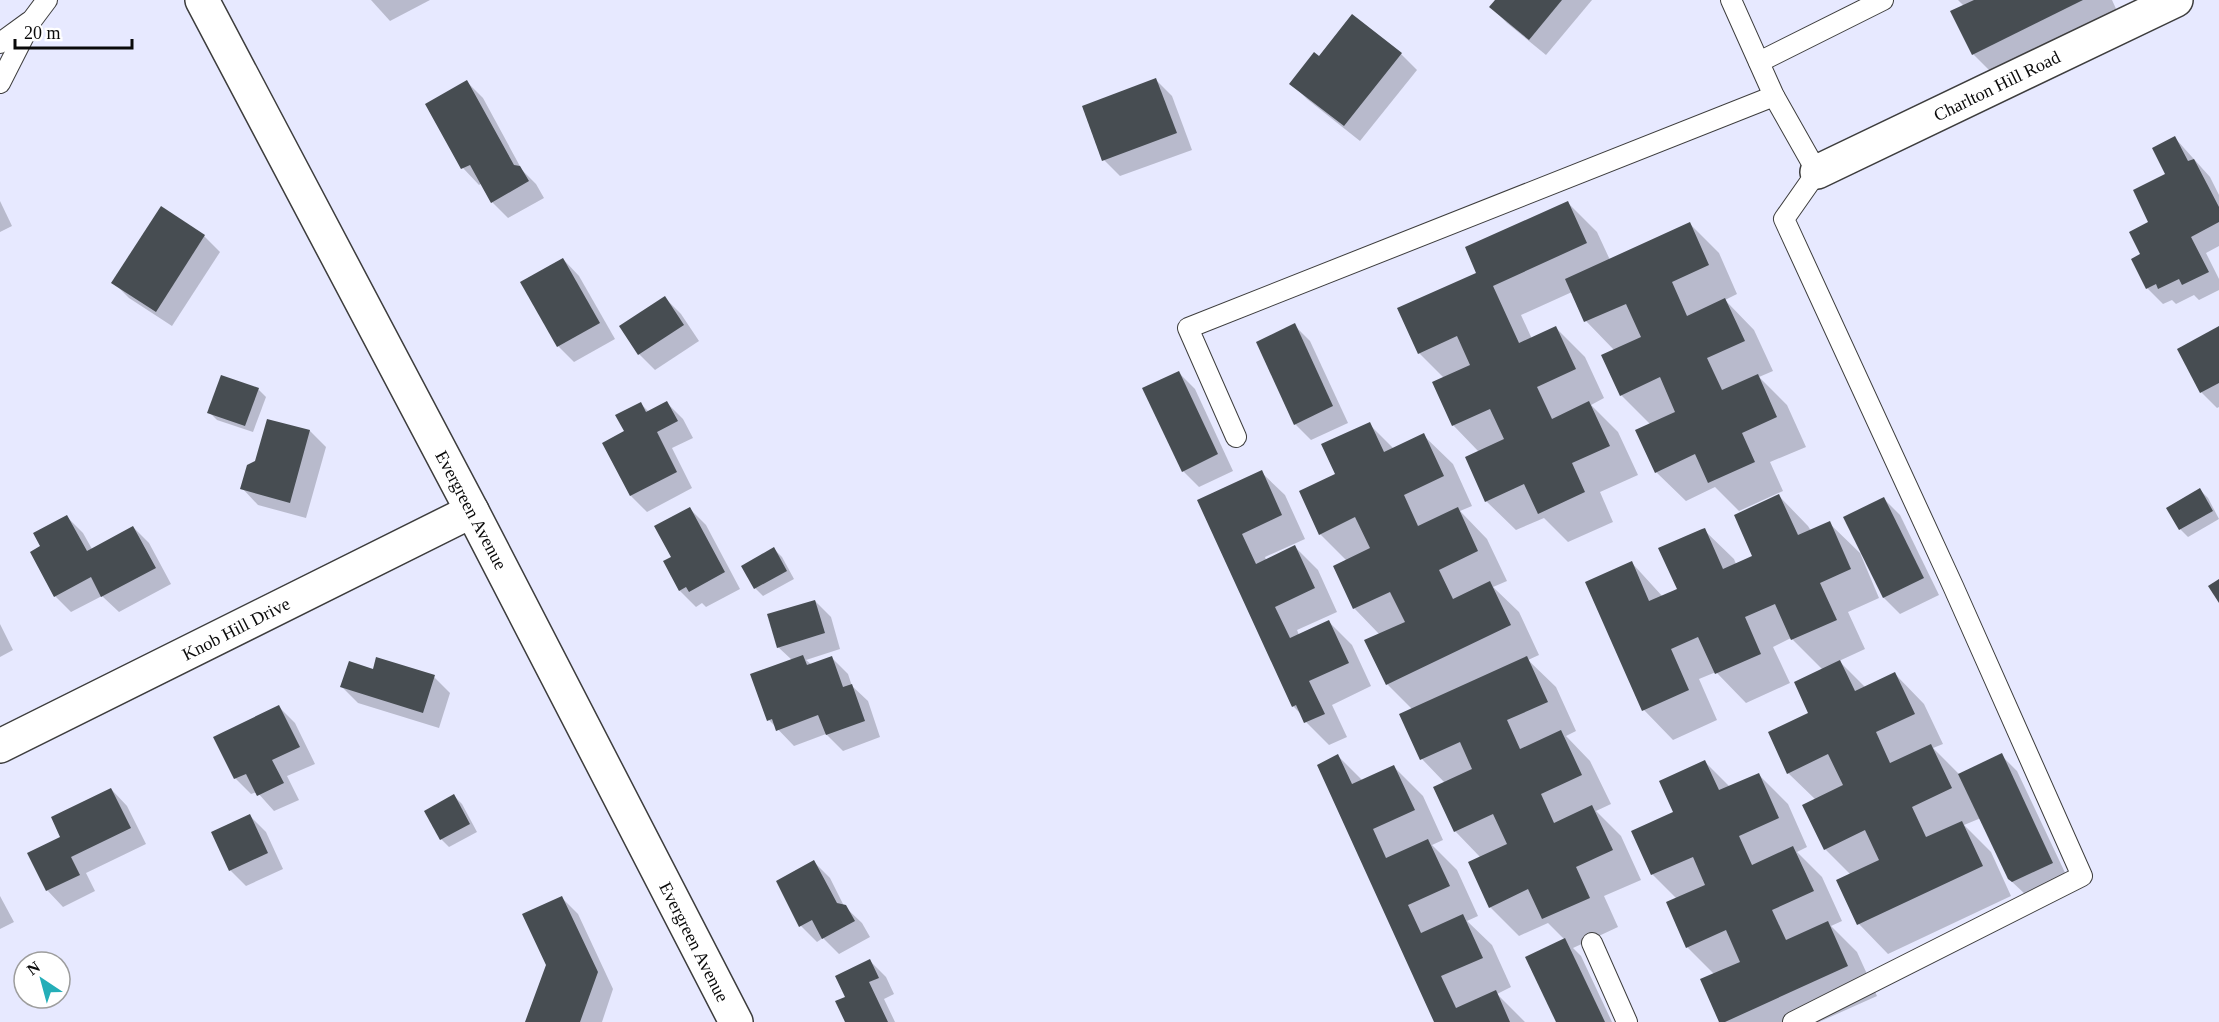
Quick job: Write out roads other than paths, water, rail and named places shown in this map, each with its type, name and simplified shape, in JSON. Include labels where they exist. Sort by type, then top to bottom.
[{"type":"street","name":"Evergreen Avenue","points":[[202,0],[472,511],[736,1022]]},
{"type":"street","name":"Charlton Hill Road","points":[[1817,172],[2176,0]]},
{"type":"street","name":"Knob Hill Drive","points":[[0,746],[472,511]]},
{"type":"lane","points":[[0,83],[32,20],[47,0]]},
{"type":"lane","points":[[1731,0],[1774,96],[1817,172],[1784,219],[1953,586],[2082,876],[1793,1022]]},
{"type":"lane","points":[[1759,62],[1883,0]]},
{"type":"lane","points":[[0,43],[32,20]]},
{"type":"lane","points":[[1236,436],[1188,328],[1774,96]]},
{"type":"lane","points":[[1592,943],[1628,1022]]}]
